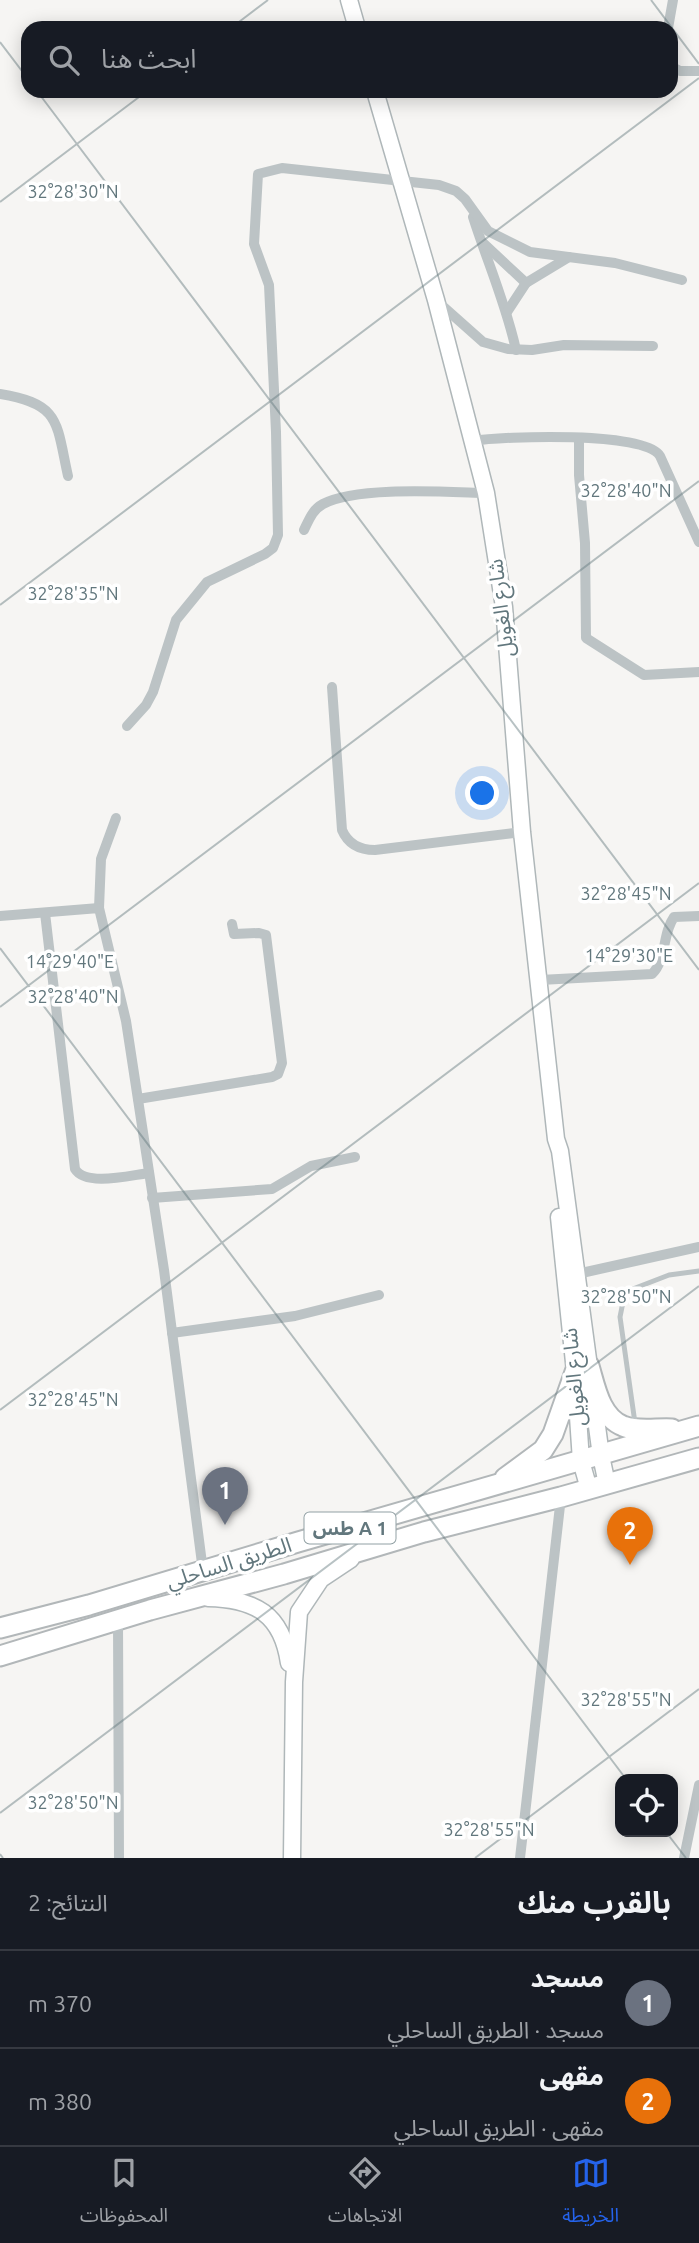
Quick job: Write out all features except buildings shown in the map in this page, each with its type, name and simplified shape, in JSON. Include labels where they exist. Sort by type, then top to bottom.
[{"type":"highway","points":[[582,1369],[612,1420],[623,1427],[693,1428]]},
{"type":"highway","points":[[491,1487],[542,1450],[561,1417],[582,1369]]},
{"type":"highway","name":"الطريق الساحلي","points":[[0,1628],[89,1605],[693,1428]]},
{"type":"highway","name":"الطريق الساحلي","points":[[0,1657],[424,1532],[699,1458]]},
{"type":"street","points":[[349,0],[355,21]]},
{"type":"street","points":[[669,21],[673,0]]},
{"type":"street","points":[[678,70],[699,71]]},
{"type":"street","name":"شارع الغويل","points":[[377,98],[436,300],[486,493],[504,607],[522,832],[556,1139],[560,1151],[577,1274],[582,1369],[581,1461],[598,1487]]},
{"type":"street","points":[[127,726],[146,705],[153,692],[176,620],[207,582],[265,554],[273,548],[278,535],[269,285],[254,244],[258,174],[282,168],[439,185],[456,191],[488,231],[530,252],[615,263],[682,281]]},
{"type":"street","points":[[470,207],[507,312],[516,349]]},
{"type":"street","points":[[480,240],[526,283]]},
{"type":"street","points":[[507,312],[526,283],[569,257]]},
{"type":"street","points":[[436,300],[483,342],[493,346],[516,349],[564,345],[653,346]]},
{"type":"street","points":[[0,394],[28,400],[49,411],[57,424],[68,476]]},
{"type":"street","points":[[473,440],[579,438],[647,446],[658,452],[699,542]]},
{"type":"street","points":[[579,438],[579,475],[585,543],[586,638],[644,675],[699,672]]},
{"type":"street","points":[[304,530],[313,512],[323,503],[351,496],[387,492],[486,493]]},
{"type":"street","points":[[332,687],[342,830],[348,841],[356,846],[375,850],[522,832]]},
{"type":"street","points":[[116,817],[101,859],[99,908],[126,1021],[172,1333],[203,1571]]},
{"type":"street","points":[[0,916],[99,908]]},
{"type":"street","points":[[45,913],[75,1169],[85,1178],[99,1179],[149,1173]]},
{"type":"street","points":[[540,981],[652,974],[661,961],[668,926],[674,917],[699,916]]},
{"type":"street","points":[[138,1099],[272,1077],[281,1069],[266,935],[236,934],[233,933],[232,924]]},
{"type":"street","name":"شارع الغويل","points":[[556,1139],[552,1156],[582,1369],[601,1456],[598,1487]]},
{"type":"street","points":[[152,1198],[272,1189],[311,1166],[355,1157]]},
{"type":"street","points":[[577,1274],[699,1247]]},
{"type":"street","points":[[172,1333],[295,1317],[379,1295]]},
{"type":"street","points":[[520,1858],[561,1497]]},
{"type":"street","points":[[292,1858],[294,1682],[299,1612],[321,1578],[369,1548]]},
{"type":"street","points":[[196,1598],[229,1598],[262,1610],[274,1620],[284,1642],[294,1682]]},
{"type":"street","points":[[118,1621],[119,1858]]},
{"type":"street","points":[[684,1858],[699,1785]]},
{"type":"lane","points":[[636,1428],[620,1318],[625,1292],[669,1275],[699,1271]]},
{"type":"place","name":"مسجد","points":[[225,1525]]},
{"type":"place","name":"مقهى","points":[[630,1565]]}]
